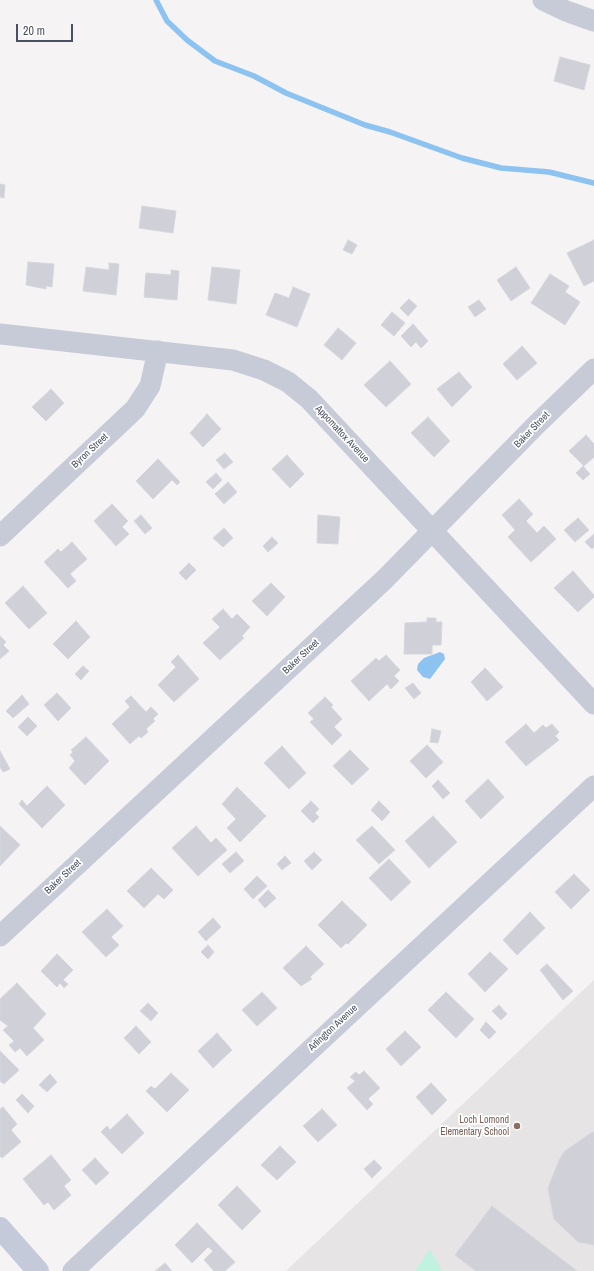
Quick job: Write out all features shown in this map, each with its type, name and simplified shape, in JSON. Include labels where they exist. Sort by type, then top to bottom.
[{"type":"street","points":[[543,0],[566,11],[594,21]]},
{"type":"street","name":"Appomattox Avenue","points":[[0,334],[233,360],[264,370],[288,382],[309,399],[594,704]]},
{"type":"street","name":"Byron Street","points":[[0,536],[135,408],[150,386],[158,351]]},
{"type":"street","name":"Baker Street","points":[[0,936],[384,580],[536,425],[594,370]]},
{"type":"street","name":"Arlington Avenue","points":[[73,1271],[594,786]]},
{"type":"street","points":[[0,1228],[38,1271]]},
{"type":"shaded area","name":"Loch Lomond Elementary School","points":[[594,980],[594,1271],[286,1271]]},
{"type":"green space","points":[[430,1249],[442,1271],[415,1271]]},
{"type":"water","points":[[440,652],[444,654],[445,659],[430,679],[423,677],[417,670],[418,664],[424,658]]},
{"type":"building","points":[[560,57],[590,65],[584,90],[554,81]]},
{"type":"building","points":[[0,184],[5,185],[4,198],[0,197]]},
{"type":"building","points":[[142,206],[176,211],[173,233],[139,228]]},
{"type":"building","points":[[348,240],[357,245],[352,254],[343,250]]},
{"type":"building","points":[[594,240],[594,281],[584,286],[567,253]]},
{"type":"building","points":[[28,262],[54,264],[52,287],[46,286],[46,289],[26,285]]},
{"type":"building","points":[[109,263],[119,264],[116,295],[83,291],[86,267],[109,270]]},
{"type":"building","points":[[212,267],[240,270],[236,304],[208,300]]},
{"type":"building","points":[[516,267],[530,288],[511,301],[497,280]]},
{"type":"building","points":[[171,270],[179,271],[177,300],[144,297],[146,273],[171,275]]},
{"type":"building","points":[[550,274],[569,286],[565,292],[580,302],[565,325],[531,303]]},
{"type":"building","points":[[293,287],[310,294],[297,327],[266,315],[275,293],[289,298]]},
{"type":"building","points":[[409,299],[417,306],[408,316],[400,308]]},
{"type":"building","points":[[479,300],[486,309],[475,317],[468,307]]},
{"type":"building","points":[[392,312],[405,323],[394,336],[381,325]]},
{"type":"building","points":[[413,324],[428,341],[421,348],[416,342],[411,347],[401,336]]},
{"type":"building","points":[[338,328],[356,343],[342,360],[324,345]]},
{"type":"building","points":[[522,346],[537,363],[517,380],[503,364]]},
{"type":"building","points":[[390,361],[411,384],[386,407],[364,385]]},
{"type":"building","points":[[459,372],[472,387],[452,407],[437,389]]},
{"type":"building","points":[[51,389],[64,403],[46,421],[32,407]]},
{"type":"building","points":[[207,414],[221,429],[203,447],[190,433]]},
{"type":"building","points":[[428,417],[450,441],[434,457],[411,433]]},
{"type":"building","points":[[586,435],[594,444],[594,457],[584,466],[569,451]]},
{"type":"building","points":[[225,453],[233,462],[224,469],[216,460]]},
{"type":"building","points":[[287,455],[304,474],[290,488],[272,469]]},
{"type":"building","points":[[158,459],[180,482],[177,485],[172,480],[153,499],[136,481]]},
{"type":"building","points":[[583,466],[590,474],[583,480],[576,473]]},
{"type":"building","points":[[216,473],[222,480],[213,489],[206,482]]},
{"type":"building","points":[[228,482],[237,492],[224,504],[215,494]]},
{"type":"building","points":[[519,499],[533,514],[526,521],[537,533],[544,526],[556,539],[531,562],[508,537],[515,530],[502,515]]},
{"type":"building","points":[[112,504],[128,521],[122,527],[129,534],[116,546],[94,521]]},
{"type":"building","points":[[141,515],[152,528],[145,534],[134,521]]},
{"type":"building","points":[[318,515],[340,517],[338,544],[317,543]]},
{"type":"building","points":[[578,518],[589,530],[575,542],[564,530]]},
{"type":"building","points":[[224,528],[233,538],[223,547],[213,538]]},
{"type":"building","points":[[594,534],[594,547],[592,549],[585,542]]},
{"type":"building","points":[[272,537],[278,543],[268,552],[263,546]]},
{"type":"building","points":[[72,542],[87,559],[70,574],[76,581],[68,588],[44,562],[58,549],[61,552]]},
{"type":"building","points":[[189,563],[196,570],[186,580],[179,573]]},
{"type":"building","points":[[573,571],[594,595],[594,597],[578,612],[554,588]]},
{"type":"building","points":[[271,583],[285,597],[267,616],[252,601]]},
{"type":"building","points":[[23,586],[47,613],[29,629],[5,603]]},
{"type":"building","points":[[223,609],[232,619],[237,614],[250,627],[242,636],[244,638],[220,660],[203,643],[220,627],[212,619]]},
{"type":"building","points":[[427,618],[436,618],[436,622],[442,622],[441,645],[432,645],[432,654],[404,654],[405,623],[427,622]]},
{"type":"building","points":[[76,621],[90,637],[68,659],[53,644]]},
{"type":"building","points":[[0,636],[6,642],[3,645],[9,651],[0,659]]},
{"type":"building","points":[[178,655],[199,679],[174,702],[158,685],[176,667],[171,662]]},
{"type":"building","points":[[386,655],[400,670],[394,676],[399,681],[391,689],[387,684],[369,701],[351,681],[376,658],[379,661]]},
{"type":"building","points":[[83,666],[89,671],[81,680],[75,674]]},
{"type":"building","points":[[485,668],[503,687],[487,701],[471,682]]},
{"type":"building","points":[[413,683],[421,693],[414,699],[405,688]]},
{"type":"building","points":[[57,693],[71,708],[58,721],[44,705]]},
{"type":"building","points":[[22,695],[29,704],[13,718],[6,711]]},
{"type":"building","points":[[131,696],[146,712],[151,707],[158,714],[153,719],[155,721],[146,729],[148,732],[141,738],[139,736],[130,744],[112,724],[130,707],[125,701]]},
{"type":"building","points":[[325,697],[333,705],[331,707],[342,719],[334,727],[342,735],[332,745],[310,722],[314,719],[308,713]]},
{"type":"building","points":[[28,717],[37,726],[27,736],[18,727]]},
{"type":"building","points":[[526,724],[534,733],[543,725],[546,728],[552,724],[559,732],[555,736],[559,740],[526,766],[505,742]]},
{"type":"building","points":[[432,729],[441,731],[438,743],[430,742]]},
{"type":"building","points":[[86,737],[109,761],[85,785],[69,768],[75,761],[70,755],[73,752],[71,750]]},
{"type":"building","points":[[427,745],[443,762],[426,778],[410,761]]},
{"type":"building","points":[[282,746],[306,773],[289,789],[264,763]]},
{"type":"building","points":[[350,750],[369,769],[352,785],[333,766]]},
{"type":"building","points":[[0,751],[10,769],[3,772],[0,767]]},
{"type":"building","points":[[488,779],[504,797],[481,819],[465,801]]},
{"type":"building","points":[[438,780],[450,793],[443,799],[432,786]]},
{"type":"building","points":[[47,786],[65,805],[42,828],[19,804],[22,800],[27,806]]},
{"type":"building","points":[[237,787],[266,816],[240,842],[227,828],[236,819],[222,804]]},
{"type":"building","points":[[311,801],[319,809],[315,813],[319,817],[313,823],[301,811]]},
{"type":"building","points":[[379,801],[390,812],[382,821],[371,810]]},
{"type":"building","points":[[433,816],[457,842],[429,868],[405,841]]},
{"type":"building","points":[[0,826],[20,845],[0,866]]},
{"type":"building","points":[[196,826],[211,843],[216,838],[227,850],[198,876],[172,848]]},
{"type":"building","points":[[372,826],[395,850],[379,864],[356,840]]},
{"type":"building","points":[[236,852],[244,861],[230,873],[222,864]]},
{"type":"building","points":[[314,852],[322,860],[312,870],[304,861]]},
{"type":"building","points":[[285,856],[291,863],[282,870],[277,864]]},
{"type":"building","points":[[389,859],[411,882],[391,901],[369,878]]},
{"type":"building","points":[[151,868],[173,890],[164,899],[158,894],[144,908],[127,891]]},
{"type":"building","points":[[574,874],[590,890],[571,909],[555,892]]},
{"type":"building","points":[[257,876],[267,886],[253,899],[244,889]]},
{"type":"building","points":[[268,890],[276,898],[265,908],[258,900]]},
{"type":"building","points":[[342,901],[367,925],[348,944],[346,943],[341,948],[318,925]]},
{"type":"building","points":[[107,909],[123,926],[111,937],[119,945],[106,957],[82,932]]},
{"type":"building","points":[[530,912],[545,928],[517,955],[503,940]]},
{"type":"building","points":[[213,918],[221,927],[206,941],[198,932]]},
{"type":"building","points":[[208,945],[214,952],[208,959],[201,952]]},
{"type":"building","points":[[306,946],[324,964],[310,977],[312,979],[301,986],[283,968]]},
{"type":"building","points":[[490,952],[508,969],[485,992],[468,974]]},
{"type":"building","points":[[57,954],[73,970],[63,980],[68,984],[64,988],[60,983],[57,987],[41,971]]},
{"type":"building","points":[[547,964],[573,991],[563,1000],[540,970]]},
{"type":"building","points":[[17,983],[46,1014],[33,1028],[44,1040],[27,1056],[20,1048],[15,1052],[9,1045],[14,1041],[3,1030],[8,1026],[0,1020],[0,999]]},
{"type":"building","points":[[262,992],[277,1008],[257,1026],[242,1010]]},
{"type":"building","points":[[446,992],[474,1019],[456,1038],[428,1010]]},
{"type":"building","points":[[148,1003],[158,1013],[151,1021],[140,1011]]},
{"type":"building","points":[[499,1005],[507,1014],[501,1020],[492,1011]]},
{"type":"building","points":[[486,1022],[496,1032],[489,1039],[480,1030]]},
{"type":"building","points":[[136,1026],[151,1042],[139,1054],[124,1038]]},
{"type":"building","points":[[405,1031],[421,1047],[401,1066],[386,1049]]},
{"type":"building","points":[[217,1033],[232,1050],[213,1068],[198,1051]]},
{"type":"building","points":[[0,1051],[19,1070],[4,1084],[0,1081]]},
{"type":"building","points":[[364,1071],[380,1088],[368,1099],[373,1104],[367,1110],[347,1088],[355,1081],[350,1077],[356,1072],[359,1075]]},
{"type":"building","points":[[171,1073],[189,1090],[167,1112],[146,1091],[151,1086],[155,1089]]},
{"type":"building","points":[[50,1074],[57,1082],[47,1092],[39,1085]]},
{"type":"building","points":[[431,1083],[447,1100],[432,1115],[416,1097]]},
{"type":"building","points":[[22,1094],[34,1106],[28,1113],[16,1100]]},
{"type":"building","points":[[3,1107],[17,1124],[11,1130],[21,1142],[2,1158],[0,1156],[0,1109]]},
{"type":"building","points":[[322,1109],[337,1125],[318,1142],[303,1126]]},
{"type":"building","points":[[127,1114],[144,1133],[122,1154],[101,1132],[107,1126],[110,1130]]},
{"type":"building","points":[[594,1132],[594,1245],[578,1242],[554,1219],[548,1188],[560,1158],[565,1151]]},
{"type":"building","points":[[280,1146],[296,1162],[277,1180],[261,1165]]},
{"type":"building","points":[[51,1155],[71,1180],[64,1186],[71,1195],[54,1210],[48,1202],[44,1205],[23,1179]]},
{"type":"building","points":[[95,1158],[109,1173],[96,1185],[82,1170]]},
{"type":"building","points":[[374,1160],[382,1168],[372,1178],[364,1169]]},
{"type":"building","points":[[237,1186],[261,1211],[242,1230],[218,1205]]},
{"type":"building","points":[[492,1206],[577,1271],[476,1271],[455,1255]]},
{"type":"building","points":[[197,1223],[235,1262],[225,1271],[214,1271],[204,1260],[213,1251],[208,1247],[192,1263],[175,1245]]},
{"type":"building","points":[[165,1263],[172,1271],[155,1271]]},
{"type":"waterway","points":[[156,0],[167,21],[187,40],[215,61],[254,76],[286,93],[365,125],[390,132],[462,158],[501,168],[549,172],[594,183]]},
{"type":"place","name":"Loch Lomond Elementary School","points":[[517,1126]]}]
